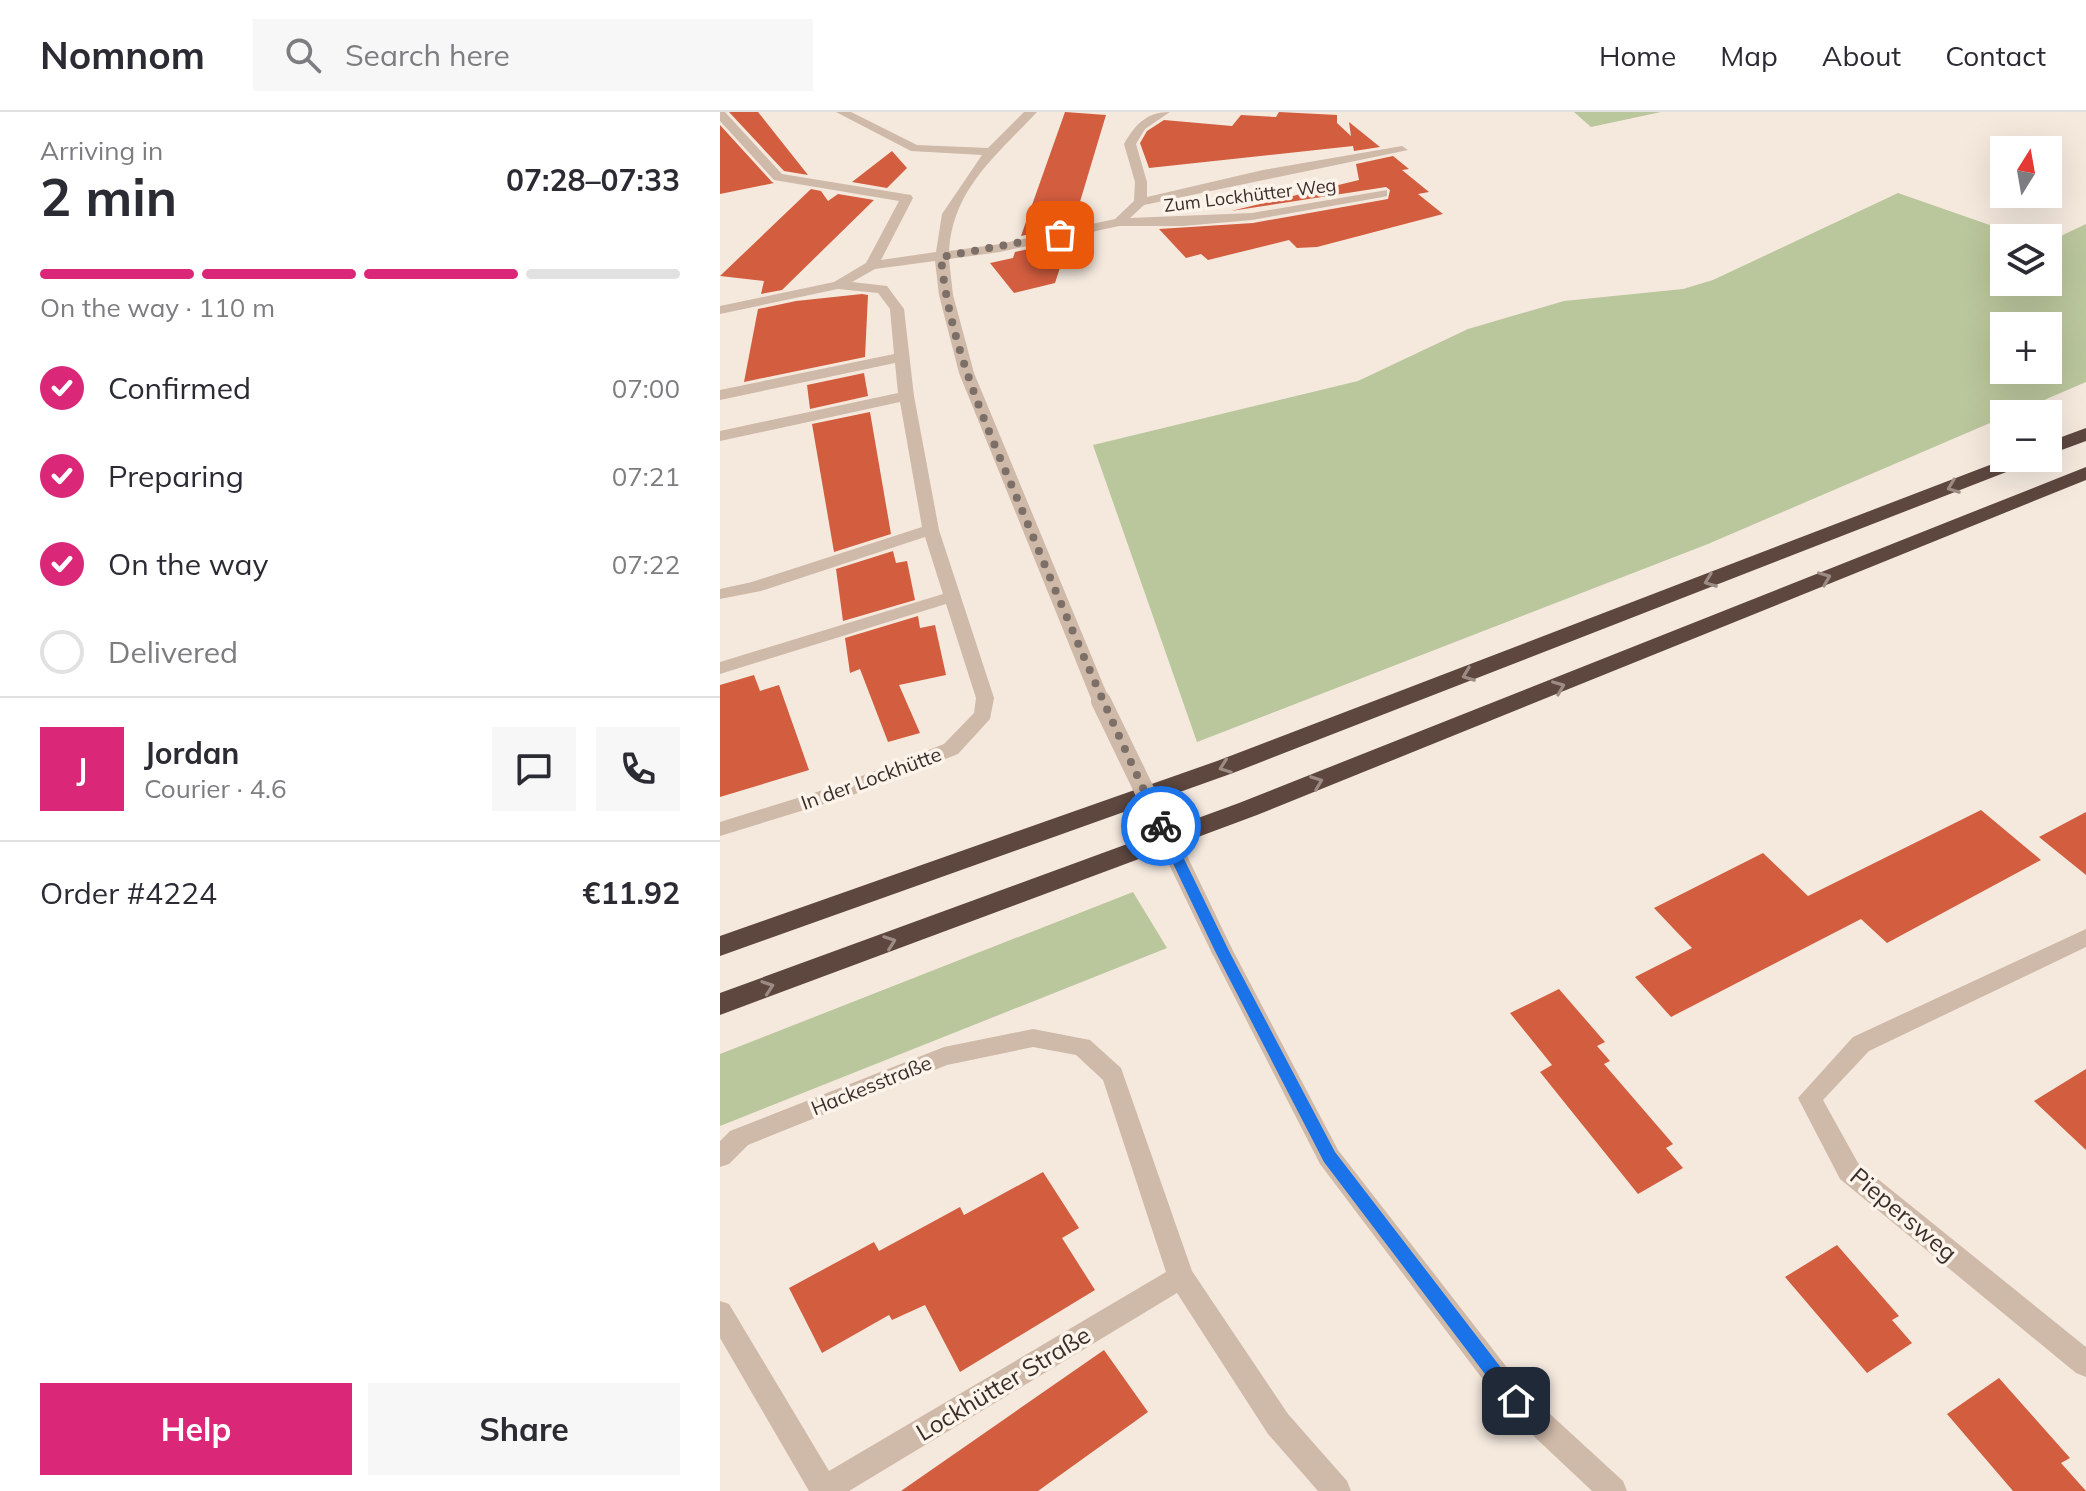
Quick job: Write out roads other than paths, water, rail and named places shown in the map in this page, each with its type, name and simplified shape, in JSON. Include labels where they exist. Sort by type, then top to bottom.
[{"type":"highway","points":[[2062,443],[2086,434]]},
{"type":"highway","points":[[720,946],[1225,767],[1990,472]]},
{"type":"highway","points":[[720,1004],[1248,809],[2086,473]]},
{"type":"street","points":[[842,112],[915,148],[990,152]]},
{"type":"street","points":[[1031,112],[990,152],[944,223],[941,257],[955,335],[998,454],[1101,701],[1222,951],[1329,1157],[1516,1401],[1613,1491]]},
{"type":"street","name":"Zum Lockhütter Weg","points":[[1119,222],[1140,202],[1141,182],[1130,144],[1140,127],[1164,112]]},
{"type":"street","points":[[720,114],[778,177],[907,198],[871,265]]},
{"type":"street","points":[[1140,202],[1263,174],[1402,150]]},
{"type":"street","name":"Zum Lockhütter Weg","points":[[941,257],[1119,222],[1157,224],[1217,219],[1353,201],[1383,193]]},
{"type":"street","name":"In der Lockhütte","points":[[838,285],[871,265],[941,257]]},
{"type":"street","name":"In der Lockhütte","points":[[720,310],[838,285],[882,289],[897,309],[906,396],[931,530],[985,698],[983,715],[951,749],[843,791],[720,829]]},
{"type":"street","points":[[720,395],[902,357]]},
{"type":"street","points":[[720,436],[906,396]]},
{"type":"street","points":[[720,594],[755,587],[931,530]]},
{"type":"street","points":[[720,668],[954,596]]},
{"type":"street","name":"Piepersweg","points":[[2086,937],[1861,1044],[1810,1098],[1849,1171],[2086,1364]]},
{"type":"street","name":"Hackesstraße","points":[[720,1157],[739,1138],[944,1056],[1033,1038],[1082,1047],[1113,1075],[1181,1277]]},
{"type":"street","points":[[1181,1277],[1278,1424],[1337,1491]]},
{"type":"street","name":"Lockhütter Straße","points":[[825,1490],[1181,1277]]},
{"type":"street","points":[[720,1313],[825,1490]]}]
